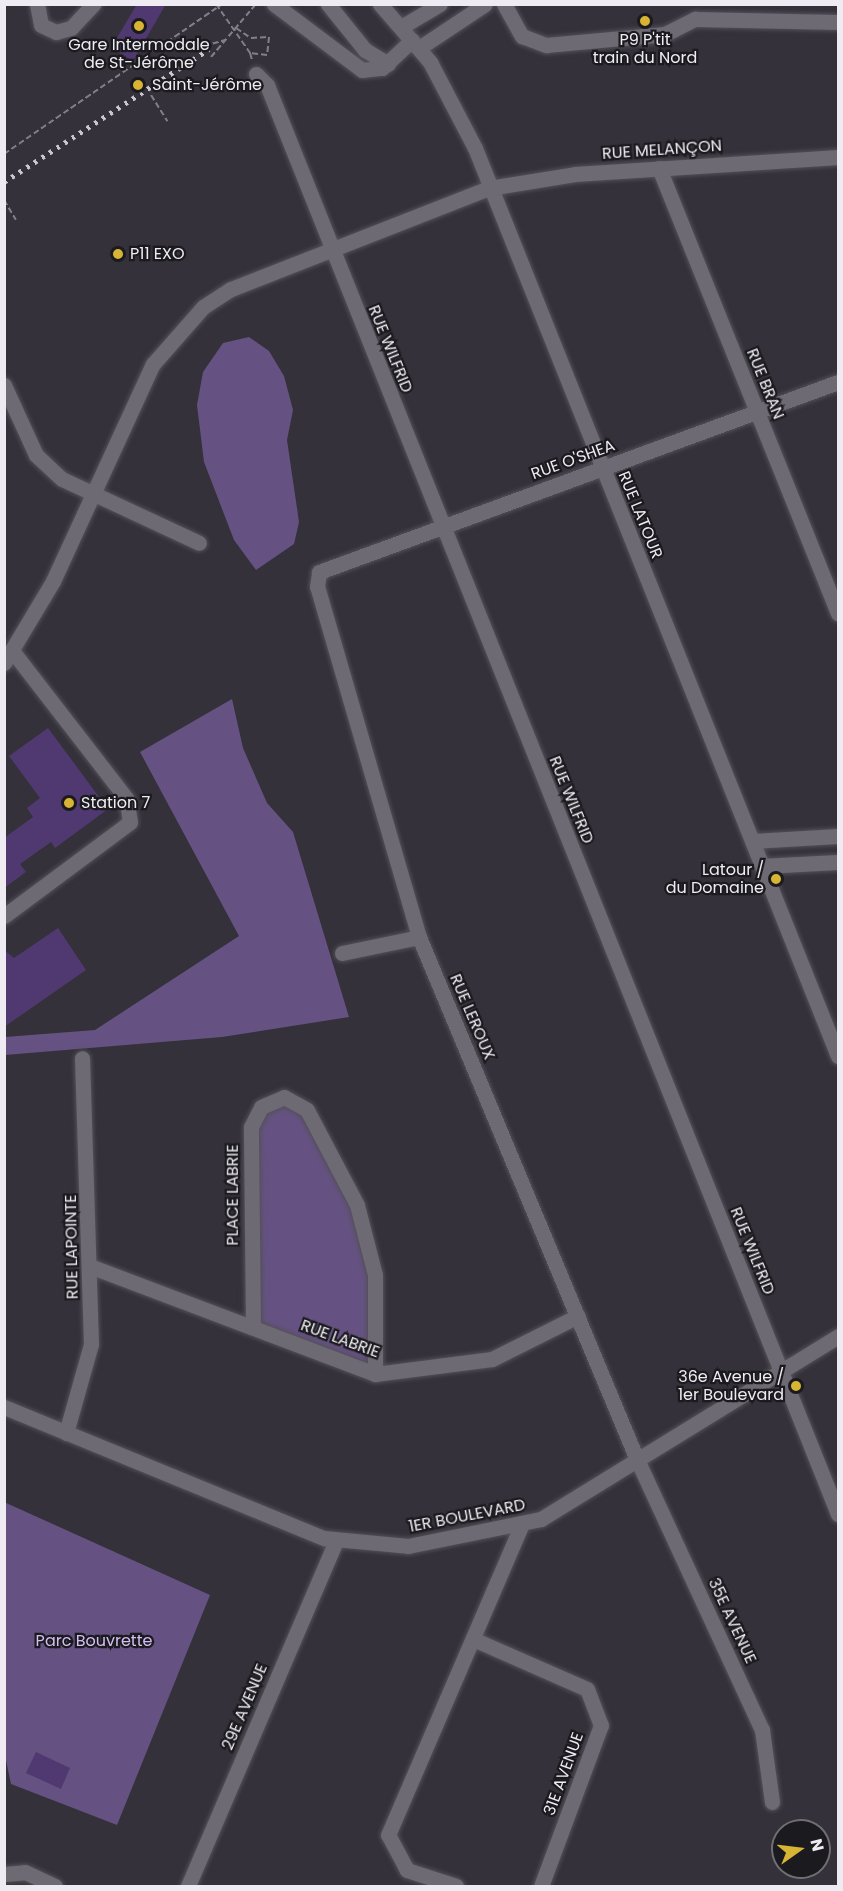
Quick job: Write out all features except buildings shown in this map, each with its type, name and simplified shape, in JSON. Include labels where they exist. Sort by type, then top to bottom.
[{"type":"street","points":[[37,4],[41,25],[56,32],[71,28],[93,4]]},
{"type":"street","points":[[274,4],[349,65],[374,70],[388,64],[415,44],[485,4]]},
{"type":"street","points":[[328,4],[365,50],[388,64]]},
{"type":"street","name":"RUE LATOUR","points":[[380,4],[415,44],[453,100],[838,1056]]},
{"type":"street","points":[[401,27],[440,4]]},
{"type":"street","points":[[504,4],[522,36],[546,45],[664,34],[695,19],[792,11],[838,22]]},
{"type":"street","name":"RUE WILFRID","points":[[256,74],[267,85],[329,246],[838,1514]]},
{"type":"street","name":"RUE MELANÇON","points":[[9,658],[93,493],[133,397],[172,336],[231,289],[329,246],[489,188],[556,176],[838,157]]},
{"type":"street","name":"RUE BRAN","points":[[659,168],[838,613]]},
{"type":"street","name":"RUE O'SHEA","points":[[319,572],[838,382]]},
{"type":"street","points":[[4,385],[36,455],[62,479],[198,543]]},
{"type":"street","name":"RUE LEROUX","points":[[319,572],[317,587],[419,937],[638,1462]]},
{"type":"street","points":[[4,916],[130,822],[126,798],[9,658]]},
{"type":"street","points":[[752,840],[838,836]]},
{"type":"street","points":[[762,866],[838,862]]},
{"type":"street","points":[[342,953],[419,937]]},
{"type":"street","name":"RUE LAPOINTE","points":[[66,1432],[91,1344],[92,1267],[82,1058]]},
{"type":"street","name":"PLACE LABRIE","points":[[253,1327],[251,1127],[261,1107],[284,1097],[307,1110],[357,1205],[375,1275],[375,1374]]},
{"type":"street","name":"RUE LABRIE","points":[[92,1267],[375,1374],[492,1359],[578,1316]]},
{"type":"street","name":"1ER BOULEVARD","points":[[4,1407],[336,1541],[408,1546],[521,1526],[575,1502],[780,1368],[838,1336]]},
{"type":"street","name":"35E AVENUE","points":[[638,1462],[762,1730],[772,1802]]},
{"type":"street","points":[[456,1887],[407,1870],[388,1835],[521,1526]]},
{"type":"street","name":"29E AVENUE","points":[[188,1887],[336,1541]]},
{"type":"street","name":"31E AVENUE","points":[[473,1639],[587,1689],[602,1725],[541,1887]]},
{"type":"street","points":[[4,1874],[25,1872],[56,1887]]},
{"type":"path","points":[[216,4],[236,28],[250,53],[256,74]]},
{"type":"path","points":[[4,154],[221,9],[222,4]]},
{"type":"path","points":[[211,57],[256,4]]},
{"type":"path","points":[[236,28],[251,38],[269,37],[267,55],[250,53]]},
{"type":"path","points":[[204,46],[225,40]]},
{"type":"path","points":[[151,95],[167,121]]},
{"type":"path","points":[[4,200],[16,220]]},
{"type":"green space","points":[[249,337],[269,351],[284,376],[293,410],[287,440],[299,522],[294,544],[256,570],[234,540],[204,462],[197,405],[203,372],[223,343]]},
{"type":"green space","points":[[232,699],[243,748],[267,803],[293,832],[349,1017],[222,1037],[5,1055],[5,1037],[95,1030],[239,936],[140,752]]},
{"type":"green space","points":[[284,1097],[327,1142],[375,1275],[375,1374],[253,1327],[249,1169],[261,1107]]},
{"type":"green space","name":"Parc Bouvrette","points":[[4,1502],[210,1595],[117,1825],[11,1784],[4,1751]]},
{"type":"railway","points":[[4,182],[209,49]]},
{"type":"place","name":"P9 P'tit train du Nord","points":[[645,21]]},
{"type":"place","name":"Gare Intermodale de St-Jérôme","points":[[139,26]]},
{"type":"place","name":"Saint-Jérôme","points":[[138,85]]},
{"type":"place","name":"P11 EXO","points":[[118,254]]},
{"type":"place","name":"Station 7","points":[[69,803]]},
{"type":"place","name":"Latour / du Domaine","points":[[776,879]]},
{"type":"place","name":"36e Avenue / 1er Boulevard","points":[[796,1386]]}]
